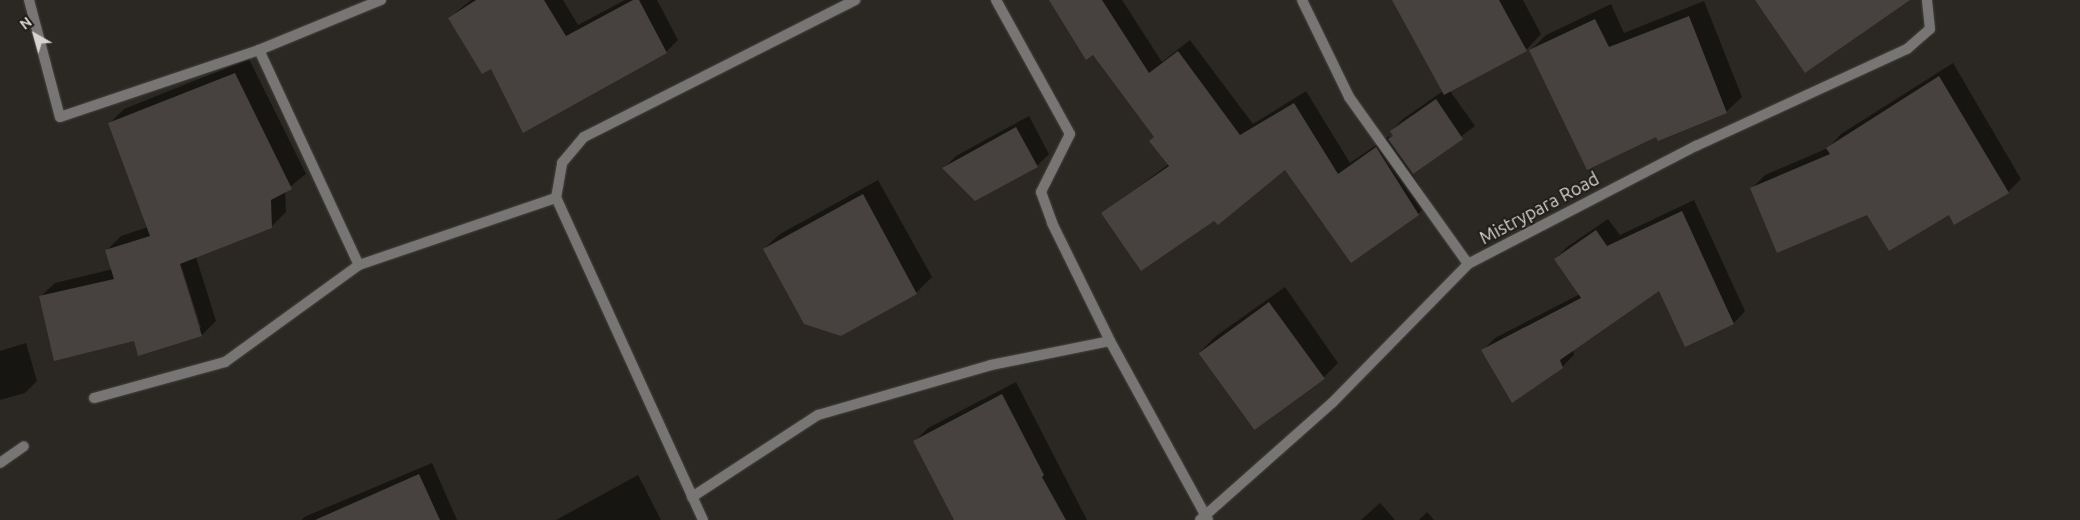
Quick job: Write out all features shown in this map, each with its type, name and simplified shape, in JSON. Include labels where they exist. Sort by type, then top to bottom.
[{"type":"street","points":[[29,0],[60,117],[259,50],[381,0]]},
{"type":"street","points":[[703,520],[556,198],[562,163],[584,136],[854,0]]},
{"type":"street","points":[[996,0],[1070,134],[1041,192],[1052,223],[1110,341],[1205,519]]},
{"type":"street","points":[[1302,0],[1349,97],[1468,264]]},
{"type":"street","name":"Mistrypara Road","points":[[1205,519],[1332,403],[1468,264],[1696,146],[1907,50],[1930,29],[1927,0]]},
{"type":"street","points":[[259,50],[359,265]]},
{"type":"street","points":[[94,398],[226,362],[359,265],[556,198]]},
{"type":"street","points":[[692,497],[818,415],[991,365],[1110,341]]},
{"type":"street","points":[[0,463],[24,446]]},
{"type":"building","points":[[476,0],[544,0],[566,36],[633,0],[639,0],[667,53],[523,133],[491,69],[482,74],[448,18]]},
{"type":"building","points":[[1049,0],[1102,0],[1149,73],[1178,51],[1240,135],[1294,103],[1338,174],[1376,147],[1419,215],[1351,263],[1285,170],[1218,225],[1214,221],[1141,271],[1101,213],[1169,166],[1149,141],[1154,137],[1093,55],[1086,60]]},
{"type":"building","points":[[1392,0],[1499,0],[1527,51],[1444,95]]},
{"type":"building","points":[[1755,0],[1910,0],[1805,73]]},
{"type":"building","points":[[1689,16],[1727,113],[1658,141],[1656,137],[1587,170],[1529,50],[1595,19],[1609,47]]},
{"type":"building","points":[[235,73],[292,189],[271,200],[272,228],[180,264],[202,336],[138,356],[134,341],[54,361],[39,296],[114,279],[105,250],[150,236],[108,123]]},
{"type":"building","points":[[1939,76],[2009,193],[1954,225],[1949,215],[1889,251],[1867,215],[1777,253],[1750,188],[1830,154],[1826,148]]},
{"type":"building","points":[[1436,99],[1463,139],[1413,174],[1388,139],[1393,136],[1390,131]]},
{"type":"building","points":[[1016,127],[1038,167],[975,201],[942,168]]},
{"type":"building","points":[[863,194],[917,294],[841,336],[804,324],[763,249]]},
{"type":"building","points":[[1682,211],[1734,324],[1685,347],[1659,291],[1560,360],[1563,368],[1512,403],[1481,350],[1581,298],[1554,259],[1596,230],[1607,246]]},
{"type":"building","points":[[1269,302],[1325,379],[1254,430],[1199,353]]},
{"type":"building","points":[[1002,394],[1044,475],[1042,477],[1066,520],[954,520],[913,441]]},
{"type":"building","points":[[419,474],[440,520],[315,520]]}]
